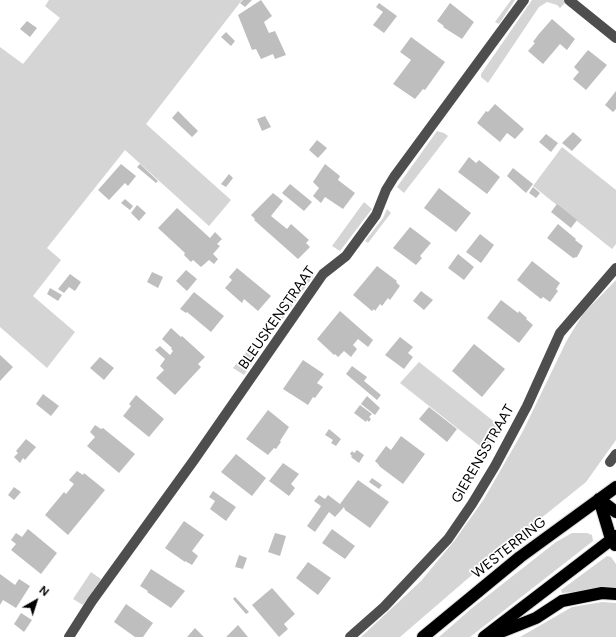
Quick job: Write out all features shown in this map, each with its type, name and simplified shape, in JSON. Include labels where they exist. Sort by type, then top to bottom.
[{"type":"highway","name":"WESTERRING","points":[[423,637],[520,557],[616,487]]},
{"type":"highway","points":[[599,499],[616,512]]},
{"type":"highway","points":[[484,637],[614,540],[599,499]]},
{"type":"highway","points":[[488,637],[536,618],[562,601],[602,593],[616,594]]},
{"type":"street","name":"BLEUSKENSTRAAT","points":[[68,637],[199,454],[323,274],[346,256],[376,215],[386,190],[394,177],[524,0]]},
{"type":"street","points":[[569,0],[616,38]]},
{"type":"street","name":"GIERENSSTRAAT","points":[[350,637],[389,602],[448,539],[472,504],[495,466],[527,406],[560,334],[616,268]]},
{"type":"shaded area","points":[[49,0],[242,0],[146,124],[231,200],[209,226],[125,150],[47,248],[61,260],[33,296],[75,332],[47,368],[0,327],[0,47],[23,64],[60,18],[45,6]]},
{"type":"shaded area","points":[[511,0],[515,0],[499,24],[495,22]]},
{"type":"shaded area","points":[[532,0],[563,0],[566,2],[560,8],[557,5],[547,2],[539,7],[488,83],[481,77],[481,74]]},
{"type":"shaded area","points":[[437,131],[448,136],[404,193],[397,187]]},
{"type":"shaded area","points":[[562,147],[616,190],[616,244],[612,249],[533,186]]},
{"type":"shaded area","points":[[364,202],[372,209],[340,251],[332,246]]},
{"type":"shaded area","points":[[387,209],[391,213],[368,243],[365,241],[383,218]]},
{"type":"shaded area","points":[[311,273],[314,275],[277,327],[270,324]]},
{"type":"shaded area","points":[[616,280],[616,440],[586,482],[494,556],[400,637],[361,637],[421,581],[455,540],[484,499],[523,431],[567,340],[583,314]]},
{"type":"shaded area","points":[[254,343],[260,347],[260,351],[244,375],[233,368]]},
{"type":"shaded area","points":[[419,362],[501,427],[485,450],[400,383]]},
{"type":"shaded area","points":[[572,533],[587,533],[592,535],[593,541],[470,637],[439,637],[472,608],[556,542]]},
{"type":"shaded area","points":[[607,556],[611,557],[616,564],[616,588],[562,593],[561,590]]},
{"type":"shaded area","points":[[91,572],[101,579],[83,605],[73,599]]},
{"type":"shaded area","points":[[602,602],[616,603],[616,637],[520,637],[572,607]]},
{"type":"building","points":[[243,0],[252,0],[245,7],[240,3]]},
{"type":"building","points":[[261,0],[272,16],[264,22],[268,31],[269,33],[275,31],[286,55],[275,59],[273,54],[261,59],[256,49],[252,50],[238,15]]},
{"type":"building","points":[[379,3],[397,16],[384,33],[373,25],[383,12],[376,7]]},
{"type":"building","points":[[450,3],[474,22],[462,39],[443,27],[444,26],[437,21]]},
{"type":"building","points":[[552,19],[575,39],[567,50],[560,44],[543,64],[528,51],[535,43],[533,42],[538,35]]},
{"type":"building","points":[[27,21],[37,28],[30,37],[20,29]]},
{"type":"building","points":[[226,32],[235,41],[231,46],[221,37]]},
{"type":"building","points":[[411,37],[445,62],[425,90],[423,89],[415,99],[393,84],[411,60],[400,52]]},
{"type":"building","points":[[588,50],[607,65],[586,90],[573,79],[579,72],[574,67]]},
{"type":"building","points":[[616,91],[616,109],[613,112],[605,105]]},
{"type":"building","points":[[495,104],[524,129],[515,139],[507,133],[500,142],[477,123],[486,111],[488,112]]},
{"type":"building","points":[[178,111],[198,131],[192,137],[172,118]]},
{"type":"building","points":[[265,116],[271,127],[262,131],[257,119]]},
{"type":"building","points":[[573,132],[582,140],[572,151],[562,143]]},
{"type":"building","points":[[546,134],[558,143],[551,152],[539,142]]},
{"type":"building","points":[[317,140],[327,148],[318,158],[309,150]]},
{"type":"building","points":[[469,157],[476,163],[479,160],[500,177],[487,194],[458,172]]},
{"type":"building","points":[[121,164],[136,176],[128,186],[125,183],[109,200],[98,190]]},
{"type":"building","points":[[140,164],[158,181],[156,183],[137,167]]},
{"type":"building","points":[[325,164],[340,176],[338,180],[355,193],[343,209],[325,197],[321,203],[313,196],[319,188],[313,182]]},
{"type":"building","points":[[513,168],[533,184],[526,193],[507,176]]},
{"type":"building","points":[[229,174],[233,178],[226,187],[221,184]]},
{"type":"building","points":[[290,184],[312,202],[304,211],[282,193]]},
{"type":"building","points":[[533,187],[540,193],[536,198],[529,193]]},
{"type":"building","points":[[439,188],[471,213],[456,232],[424,208]]},
{"type":"building","points":[[273,193],[283,201],[271,216],[287,229],[291,224],[309,240],[306,243],[310,247],[298,259],[254,220],[255,219],[251,215]]},
{"type":"building","points":[[125,199],[133,206],[130,210],[121,203]]},
{"type":"building","points":[[557,204],[577,220],[571,228],[551,212]]},
{"type":"building","points":[[137,205],[146,213],[139,221],[131,213]]},
{"type":"building","points":[[177,208],[210,238],[215,232],[222,239],[217,244],[220,246],[213,254],[218,259],[214,264],[209,260],[201,267],[193,260],[191,262],[184,255],[185,253],[158,228]]},
{"type":"building","points":[[558,224],[583,246],[577,257],[573,258],[547,238]]},
{"type":"building","points":[[410,227],[431,243],[420,256],[422,258],[416,265],[393,248]]},
{"type":"building","points":[[480,234],[494,245],[481,263],[466,252]]},
{"type":"building","points":[[458,254],[474,267],[464,280],[448,268]]},
{"type":"building","points":[[532,261],[560,283],[556,289],[558,291],[550,302],[543,297],[541,299],[517,280]]},
{"type":"building","points":[[377,266],[397,281],[396,282],[400,286],[390,300],[388,298],[382,306],[380,304],[375,311],[374,309],[372,311],[353,295]]},
{"type":"building","points":[[237,268],[271,296],[258,311],[244,299],[242,303],[225,288],[232,280],[229,277]]},
{"type":"building","points":[[186,270],[197,279],[187,291],[176,281]]},
{"type":"building","points":[[152,272],[163,277],[158,288],[147,282]]},
{"type":"building","points":[[70,274],[81,282],[75,291],[69,287],[64,293],[58,289]]},
{"type":"building","points":[[50,288],[62,295],[58,301],[47,294]]},
{"type":"building","points":[[421,291],[433,300],[424,310],[413,301]]},
{"type":"building","points":[[194,292],[224,316],[211,332],[187,312],[186,313],[180,309]]},
{"type":"building","points":[[501,300],[518,313],[519,311],[533,325],[519,343],[487,318]]},
{"type":"building","points":[[340,311],[373,340],[368,347],[358,339],[353,345],[357,349],[351,357],[344,351],[338,357],[335,354],[334,355],[317,339]]},
{"type":"building","points":[[171,328],[205,357],[198,364],[201,367],[175,395],[156,378],[164,370],[160,366],[165,359],[155,350],[160,346],[170,355],[173,351],[171,349],[172,348],[162,339]]},
{"type":"building","points":[[400,337],[413,347],[408,353],[413,357],[404,369],[385,355]]},
{"type":"building","points":[[474,344],[505,369],[482,397],[452,371]]},
{"type":"building","points":[[0,355],[13,367],[0,381]]},
{"type":"building","points":[[100,357],[114,368],[104,380],[90,368]]},
{"type":"building","points":[[303,360],[324,374],[317,383],[323,387],[315,398],[313,397],[308,405],[283,389]]},
{"type":"building","points":[[352,366],[367,377],[364,381],[381,395],[377,400],[346,374]]},
{"type":"building","points":[[43,394],[59,406],[51,416],[36,404]]},
{"type":"building","points":[[136,395],[164,419],[149,437],[123,416],[131,406],[129,404]]},
{"type":"building","points":[[367,396],[380,408],[375,415],[361,404]]},
{"type":"building","points":[[360,405],[372,414],[369,417],[371,419],[369,422],[367,420],[366,422],[354,413]]},
{"type":"building","points":[[429,407],[457,429],[447,442],[419,419]]},
{"type":"building","points":[[268,410],[289,427],[276,449],[274,448],[268,455],[246,439]]},
{"type":"building","points":[[95,425],[101,429],[103,428],[135,454],[119,473],[87,446],[95,437],[90,432]]},
{"type":"building","points":[[329,429],[341,439],[336,446],[331,443],[333,440],[325,435]]},
{"type":"building","points":[[401,436],[425,454],[403,484],[379,466],[375,461],[386,446],[391,450]]},
{"type":"building","points":[[26,439],[36,447],[25,460],[23,458],[20,463],[14,457],[18,453],[16,451]]},
{"type":"building","points":[[357,450],[364,455],[359,463],[351,457],[352,456],[350,454],[352,451],[354,453]]},
{"type":"building","points":[[236,454],[266,478],[252,496],[221,472]]},
{"type":"building","points":[[283,463],[299,474],[291,484],[295,488],[289,496],[269,481]]},
{"type":"building","points":[[77,471],[83,475],[84,473],[105,490],[68,535],[45,515],[64,492],[66,494],[74,484],[69,480]]},
{"type":"building","points":[[372,478],[382,485],[379,489],[369,482]]},
{"type":"building","points":[[358,480],[389,502],[370,528],[345,510],[344,507],[335,517],[329,512],[315,532],[307,526],[321,506],[314,501],[319,495],[325,499],[328,495],[340,504]]},
{"type":"building","points":[[14,487],[21,492],[14,500],[8,495]]},
{"type":"building","points":[[213,491],[236,507],[226,521],[210,509],[215,501],[209,497]]},
{"type":"building","points":[[184,521],[204,535],[192,551],[198,556],[192,565],[165,548]]},
{"type":"building","points":[[28,529],[57,553],[41,574],[11,550],[16,544],[11,540],[16,533],[22,537]]},
{"type":"building","points":[[332,529],[355,546],[345,559],[322,543]]},
{"type":"building","points":[[275,533],[286,536],[280,556],[268,552]]},
{"type":"building","points":[[239,555],[247,558],[243,569],[235,567]]},
{"type":"building","points":[[308,562],[331,578],[318,595],[296,578]]},
{"type":"building","points":[[151,569],[185,591],[171,608],[140,586]]},
{"type":"building","points":[[0,574],[15,585],[19,579],[30,586],[16,608],[3,600],[0,605]]},
{"type":"building","points":[[272,588],[295,614],[284,624],[288,629],[279,637],[252,605]]},
{"type":"building","points":[[235,597],[249,612],[246,614],[233,599]]},
{"type":"building","points":[[126,604],[153,623],[143,637],[135,637],[114,622]]},
{"type":"building","points":[[21,613],[32,620],[24,632],[14,624]]},
{"type":"building","points":[[238,625],[248,637],[226,637]]},
{"type":"building","points":[[195,628],[204,637],[187,637]]}]
